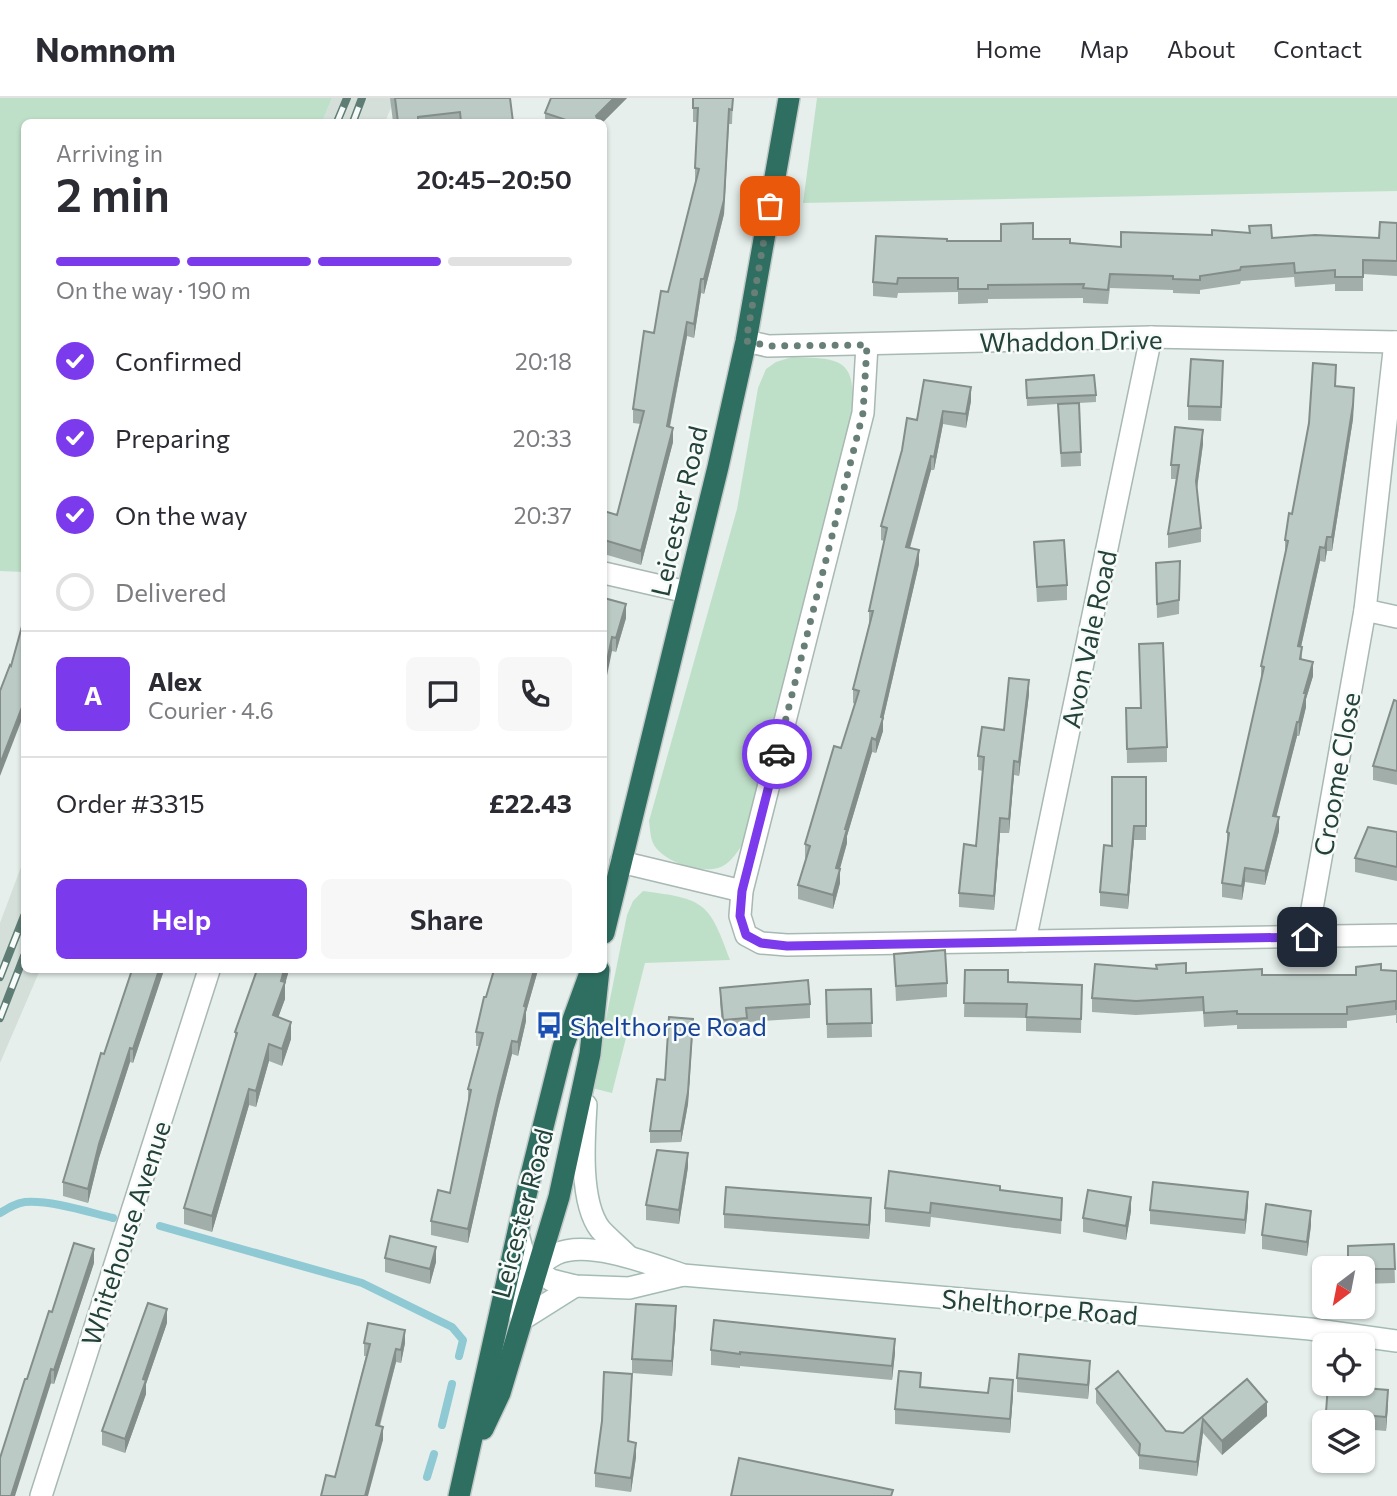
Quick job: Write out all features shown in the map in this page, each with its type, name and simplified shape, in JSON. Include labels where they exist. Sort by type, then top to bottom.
[{"type":"highway","name":"Leicester Road","points":[[607,920],[746,341],[789,98]]},
{"type":"highway","name":"Leicester Road","points":[[459,1496],[563,1047],[590,973]]},
{"type":"highway","name":"Leicester Road","points":[[467,1463],[500,1393],[559,1197],[590,1054],[599,973]]},
{"type":"street","name":"Whaddon Drive","points":[[746,341],[768,346],[1151,337],[1396,342]]},
{"type":"street","name":"Avon Vale Road","points":[[1025,941],[1151,337]]},
{"type":"street","name":"Croome Close","points":[[1307,937],[1365,610],[1396,342]]},
{"type":"street","points":[[867,345],[863,413],[742,891],[740,916],[746,935],[761,943],[787,946],[1397,935]]},
{"type":"street","points":[[607,574],[687,592]]},
{"type":"street","points":[[1365,610],[1397,617]]},
{"type":"street","points":[[621,862],[742,891]]},
{"type":"street","name":"Whitehouse Avenue","points":[[41,1496],[208,973]]},
{"type":"street","name":"Shelthorpe Road","points":[[590,1054],[583,1139],[590,1207],[599,1228],[628,1256]]},
{"type":"street","points":[[518,1234],[524,1256],[537,1270]]},
{"type":"street","name":"Shelthorpe Road","points":[[499,1315],[537,1270],[555,1255],[576,1249],[628,1256],[683,1275],[1310,1329],[1397,1341]]},
{"type":"street","name":"Shelthorpe Road","points":[[537,1270],[551,1280],[575,1286],[629,1288],[683,1275]]},
{"type":"street","points":[[522,1320],[575,1286]]},
{"type":"shaded area","points":[[332,98],[395,98],[386,119],[323,119]]},
{"type":"shaded area","points":[[21,867],[21,973],[39,973],[0,1063],[0,923]]},
{"type":"green space","points":[[0,98],[332,98],[323,119],[21,119],[21,572],[0,571]]},
{"type":"green space","points":[[817,98],[1397,98],[1397,191],[803,203]]},
{"type":"green space","points":[[792,357],[823,359],[842,365],[852,382],[851,415],[742,845],[722,867],[701,869],[664,856],[653,843],[649,821],[737,509],[758,388],[766,369],[776,362]]},
{"type":"green space","points":[[643,891],[680,897],[702,907],[716,926],[730,960],[645,963],[612,1093],[592,1088],[627,915],[633,901]]},
{"type":"building","points":[[395,98],[510,98],[513,119],[461,119],[460,112],[418,119],[398,119]]},
{"type":"building","points":[[551,98],[614,98],[596,116],[598,119],[563,119],[545,113]]},
{"type":"building","points":[[693,98],[733,98],[732,110],[729,109],[724,200],[704,279],[701,279],[694,324],[687,322],[667,426],[673,428],[641,551],[607,541],[607,512],[617,515],[644,411],[633,409],[644,331],[654,333],[661,291],[668,292],[699,169],[695,168],[698,108],[693,108]]},
{"type":"building","points":[[1380,222],[1397,223],[1397,261],[1363,260],[1363,277],[1335,277],[1335,270],[1295,273],[1294,263],[1241,267],[1240,270],[1200,276],[1200,280],[1173,279],[1173,276],[1110,274],[1108,290],[1083,288],[1084,284],[988,285],[988,289],[958,289],[958,278],[898,278],[897,284],[873,282],[876,236],[947,241],[1001,241],[1001,224],[1033,223],[1033,239],[1070,239],[1070,243],[1121,247],[1121,232],[1212,235],[1212,230],[1250,233],[1249,226],[1271,225],[1272,238],[1315,235],[1379,238]]},
{"type":"building","points":[[1191,359],[1223,361],[1221,407],[1188,406]]},
{"type":"building","points":[[1313,363],[1336,365],[1335,386],[1354,388],[1332,537],[1327,537],[1325,548],[1320,547],[1298,646],[1302,647],[1300,659],[1313,662],[1273,816],[1279,817],[1265,871],[1245,868],[1242,886],[1222,883],[1227,832],[1264,667],[1261,666],[1288,541],[1285,540],[1289,513],[1292,514],[1309,423]]},
{"type":"building","points":[[1094,375],[1096,395],[1027,398],[1026,380]]},
{"type":"building","points":[[924,380],[971,387],[966,414],[943,411],[934,457],[931,456],[906,547],[919,550],[881,717],[883,718],[876,740],[872,738],[845,829],[836,868],[840,869],[833,895],[798,885],[810,846],[805,844],[834,746],[841,748],[859,691],[853,689],[873,611],[869,611],[887,528],[881,526],[902,450],[907,418],[917,420]]},
{"type":"building","points":[[1079,403],[1081,452],[1061,453],[1058,404]]},
{"type":"building","points":[[1175,427],[1203,430],[1196,481],[1201,528],[1168,534],[1179,465],[1171,465]]},
{"type":"building","points":[[1064,540],[1067,585],[1037,587],[1034,542]]},
{"type":"building","points":[[1180,561],[1179,600],[1157,604],[1156,563]]},
{"type":"building","points":[[607,599],[626,604],[616,638],[612,637],[607,661]]},
{"type":"building","points":[[21,630],[21,710],[0,764],[0,691],[11,666]]},
{"type":"building","points":[[1163,643],[1167,747],[1127,749],[1126,708],[1141,708],[1139,644]]},
{"type":"building","points":[[1009,678],[1029,680],[1019,762],[1014,761],[1009,819],[1000,818],[994,896],[959,893],[964,844],[976,846],[984,757],[978,756],[982,727],[1004,730]]},
{"type":"building","points":[[1394,700],[1397,701],[1397,771],[1373,766]]},
{"type":"building","points":[[1112,777],[1146,777],[1146,826],[1134,826],[1128,895],[1100,892],[1104,845],[1112,846]]},
{"type":"building","points":[[1368,827],[1397,832],[1397,867],[1355,858]]},
{"type":"building","points":[[945,950],[947,983],[896,986],[894,954]]},
{"type":"building","points":[[1186,963],[1186,973],[1262,969],[1262,975],[1356,975],[1356,967],[1381,964],[1381,970],[1397,971],[1397,1009],[1396,1001],[1347,1007],[1347,1014],[1237,1014],[1237,1011],[1204,1013],[1203,997],[1136,1001],[1092,998],[1095,964],[1157,969],[1156,965]]},
{"type":"building","points":[[965,970],[1008,970],[1008,982],[1082,985],[1081,1019],[1026,1017],[1027,1004],[964,1003]]},
{"type":"building","points":[[131,973],[158,973],[133,1049],[130,1048],[99,1144],[88,1189],[63,1182],[101,1053],[104,1054]]},
{"type":"building","points":[[256,973],[283,973],[281,981],[285,982],[273,1015],[291,1022],[282,1049],[269,1044],[256,1091],[249,1089],[212,1216],[184,1208],[237,1033],[235,1032]]},
{"type":"building","points":[[493,973],[533,973],[518,1042],[512,1041],[468,1229],[431,1221],[438,1190],[450,1193],[471,1090],[468,1089],[483,1033],[476,1032]]},
{"type":"building","points":[[808,980],[810,1004],[746,1008],[747,1018],[723,1020],[720,988]]},
{"type":"building","points":[[871,989],[872,1023],[827,1024],[826,990]]},
{"type":"building","points":[[669,1017],[693,1019],[688,1092],[681,1131],[650,1131],[657,1079],[665,1080]]},
{"type":"building","points":[[657,1150],[688,1153],[679,1210],[646,1205]]},
{"type":"building","points":[[889,1171],[1000,1186],[1000,1190],[1062,1198],[1061,1220],[931,1203],[930,1213],[885,1208]]},
{"type":"building","points":[[1153,1182],[1248,1192],[1245,1220],[1150,1210]]},
{"type":"building","points":[[726,1187],[871,1198],[869,1225],[724,1214]]},
{"type":"building","points":[[1088,1190],[1131,1197],[1126,1226],[1083,1218]]},
{"type":"building","points":[[1266,1204],[1311,1211],[1307,1242],[1262,1235]]},
{"type":"building","points":[[390,1236],[436,1247],[430,1269],[385,1258]]},
{"type":"building","points":[[74,1243],[94,1249],[54,1370],[51,1369],[11,1496],[0,1496],[0,1458]]},
{"type":"building","points":[[1394,1244],[1395,1269],[1376,1269],[1376,1256],[1348,1256],[1348,1246]]},
{"type":"building","points":[[148,1303],[167,1309],[125,1439],[102,1431]]},
{"type":"building","points":[[636,1304],[676,1306],[672,1361],[632,1359]]},
{"type":"building","points":[[714,1320],[895,1339],[892,1366],[711,1350]]},
{"type":"building","points":[[368,1323],[405,1330],[401,1350],[396,1349],[376,1425],[383,1427],[365,1496],[321,1496],[326,1475],[335,1477],[370,1344],[364,1343]]},
{"type":"building","points":[[1019,1354],[1090,1361],[1088,1385],[1017,1378]]},
{"type":"building","points":[[899,1371],[921,1373],[920,1387],[988,1393],[990,1378],[1013,1380],[1010,1419],[895,1409]]},
{"type":"building","points":[[1118,1371],[1166,1431],[1183,1433],[1247,1379],[1267,1402],[1222,1441],[1203,1419],[1197,1462],[1139,1455],[1140,1444],[1096,1389]]},
{"type":"building","points":[[604,1372],[632,1374],[628,1441],[636,1443],[631,1478],[595,1473],[602,1421]]},
{"type":"building","points":[[1375,1389],[1388,1390],[1386,1417],[1375,1416],[1375,1410],[1326,1410],[1327,1396],[1375,1396]]},
{"type":"building","points":[[739,1458],[893,1490],[891,1496],[731,1496]]},
{"type":"waterway","points":[[0,1213],[18,1203],[35,1202],[113,1218]]},
{"type":"waterway","points":[[160,1226],[362,1283],[452,1327],[463,1340],[459,1356]]},
{"type":"waterway","points":[[442,1425],[452,1384]]},
{"type":"waterway","points":[[427,1477],[434,1454]]},
{"type":"railway","points":[[338,119],[347,98]]},
{"type":"railway","points":[[354,119],[362,98]]},
{"type":"railway","points":[[0,977],[21,924]]},
{"type":"railway","points":[[0,1018],[21,964]]},
{"type":"way so far","points":[[770,206],[746,341],[768,346],[867,345],[868,359],[863,413],[777,754]]},
{"type":"place","name":"Shelthorpe Road","points":[[549,1025]]},
{"type":"route","points":[[777,754],[742,891],[740,916],[746,935],[761,943],[787,946],[1307,937]]}]
